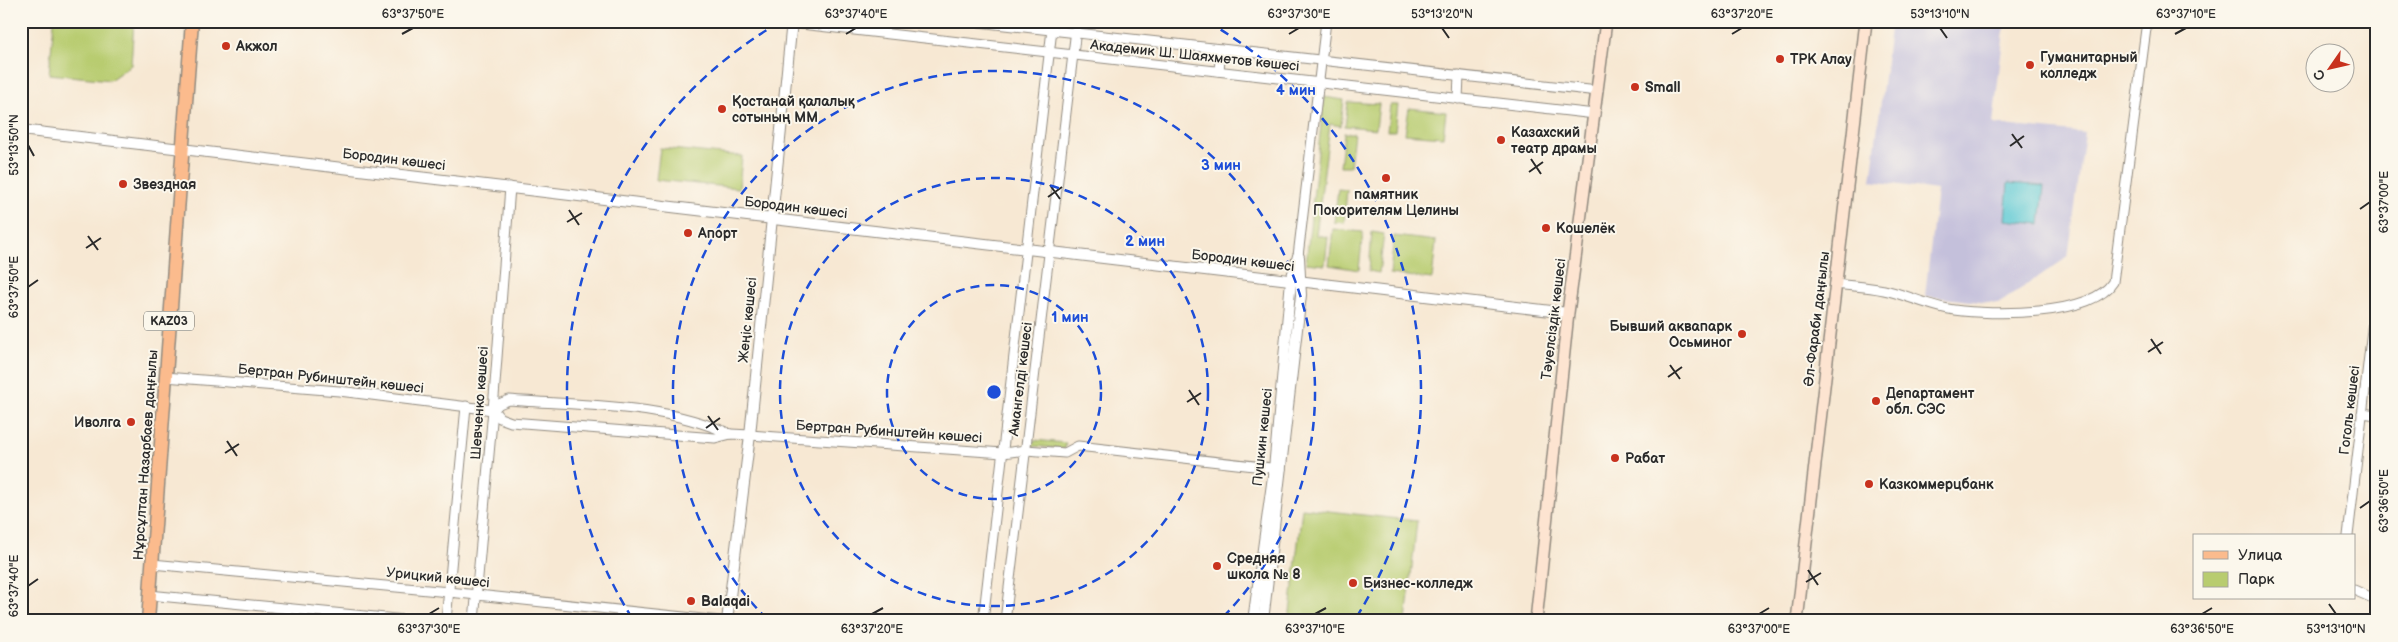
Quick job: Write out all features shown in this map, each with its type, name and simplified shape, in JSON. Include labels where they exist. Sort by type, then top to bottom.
[{"type":"main road","name":"Нұрсұлтан Назарбаев даңғылы","points":[[148,621],[192,21]]},
{"type":"main road","name":"Тәуелсіздік көшесі","points":[[1536,621],[1568,313],[1606,21]]},
{"type":"main road","name":"Әл-Фараби даңғылы","points":[[1797,621],[1866,21]]},
{"type":"street","name":"Академик Ш. Шаяхметов көшесі","points":[[969,21],[1598,91]]},
{"type":"street","name":"Амангелді көшесі","points":[[983,621],[1053,21]]},
{"type":"street","name":"Амангелді көшесі","points":[[1006,621],[1077,21]]},
{"type":"street","name":"Пушкин көшесі","points":[[1263,621],[1298,256],[1317,81],[1326,21]]},
{"type":"street","points":[[1835,284],[1884,290],[1952,310],[2007,314],[2066,306],[2087,301],[2107,291],[2113,282],[2147,21]]},
{"type":"street","name":"Академик Ш. Шаяхметов көшесі","points":[[792,22],[1049,54],[1317,81],[1595,114]]},
{"type":"street","name":"Жеңіс көшесі","points":[[727,621],[750,435],[792,22]]},
{"type":"street","points":[[1219,71],[1222,49]]},
{"type":"street","points":[[1458,99],[1460,75]]},
{"type":"street","name":"Бородин көшесі","points":[[21,130],[510,186],[1568,313]]},
{"type":"street","name":"Шевченко көшесі","points":[[474,621],[494,410],[510,186]]},
{"type":"street","name":"Гоголь көшесі","points":[[2348,534],[2377,287]]},
{"type":"street","name":"Бертран Рубинштейн көшесі","points":[[165,377],[340,391],[494,410]]},
{"type":"street","points":[[2366,382],[2377,384]]},
{"type":"street","points":[[510,400],[649,410],[704,422],[731,434],[715,438],[511,422],[500,418],[494,410],[499,404],[510,400]]},
{"type":"street","name":"Шевченко көшесі","points":[[446,621],[466,406]]},
{"type":"street","points":[[2362,413],[2377,415]]},
{"type":"street","name":"Бертран Рубинштейн көшесі","points":[[731,434],[1003,453],[1026,450],[1065,453],[1078,446],[1278,469]]},
{"type":"street","name":"Пушкин көшесі","points":[[1253,621],[1278,469]]},
{"type":"street","name":"Урицкий көшесі","points":[[152,564],[449,592],[721,621]]},
{"type":"street","points":[[2356,591],[2377,600]]},
{"type":"street","points":[[150,595],[416,621]]},
{"type":"shaded area","points":[[1891,21],[2005,21],[1993,124],[2085,133],[2068,257],[1998,304],[1925,296],[1937,190],[1871,181]]},
{"type":"green space","points":[[54,21],[134,21],[131,65],[110,80],[49,74]]},
{"type":"green space","points":[[1324,97],[1344,100],[1341,126],[1330,124],[1316,235],[1328,237],[1325,265],[1306,263]]},
{"type":"green space","points":[[1348,102],[1379,104],[1376,129],[1345,126]]},
{"type":"green space","points":[[1390,105],[1398,105],[1395,131],[1387,131]]},
{"type":"green space","points":[[1409,108],[1446,112],[1443,137],[1405,134]]},
{"type":"green space","points":[[1344,133],[1354,133],[1350,166],[1340,166]]},
{"type":"green space","points":[[660,148],[742,156],[739,188],[656,180]]},
{"type":"green space","points":[[1338,189],[1347,190],[1344,223],[1334,222]]},
{"type":"green space","points":[[1333,229],[1363,232],[1359,270],[1329,265]]},
{"type":"green space","points":[[1372,232],[1384,234],[1379,273],[1369,271]]},
{"type":"green space","points":[[1394,236],[1436,241],[1432,279],[1390,274]]},
{"type":"green space","points":[[1034,440],[1066,443],[1065,449],[1033,446]]},
{"type":"green space","points":[[1302,508],[1417,521],[1406,621],[1289,621]]},
{"type":"water","points":[[2008,183],[2044,186],[2040,224],[2005,220]]},
{"type":"place","name":"Акжол","points":[[226,46]]},
{"type":"place","name":"ТРК Алау","points":[[1780,59]]},
{"type":"place","name":"Гуманитарный колледж","points":[[2030,65]]},
{"type":"place","name":"Small","points":[[1635,87]]},
{"type":"place","name":"Қостанай қалалық сотының ММ","points":[[722,109]]},
{"type":"place","name":"Казахский театр драмы","points":[[1501,140]]},
{"type":"place","name":"памятник Покорителям Целины","points":[[1386,178]]},
{"type":"place","name":"Звездная","points":[[123,184]]},
{"type":"place","name":"Кошелёк","points":[[1546,228]]},
{"type":"place","name":"Апорт","points":[[688,233]]},
{"type":"place","name":"Бывший аквапарк Осьминог","points":[[1742,334]]},
{"type":"place","name":"Департамент обл. СЭС","points":[[1876,401]]},
{"type":"place","name":"Иволга","points":[[131,422]]},
{"type":"place","name":"Рабат","points":[[1615,458]]},
{"type":"place","name":"Казкоммерцбанк","points":[[1869,484]]},
{"type":"place","name":"Средняя школа № 8","points":[[1217,566]]},
{"type":"place","name":"Бизнес-колледж","points":[[1353,583]]},
{"type":"place","name":"Balaqai","points":[[691,601]]}]
